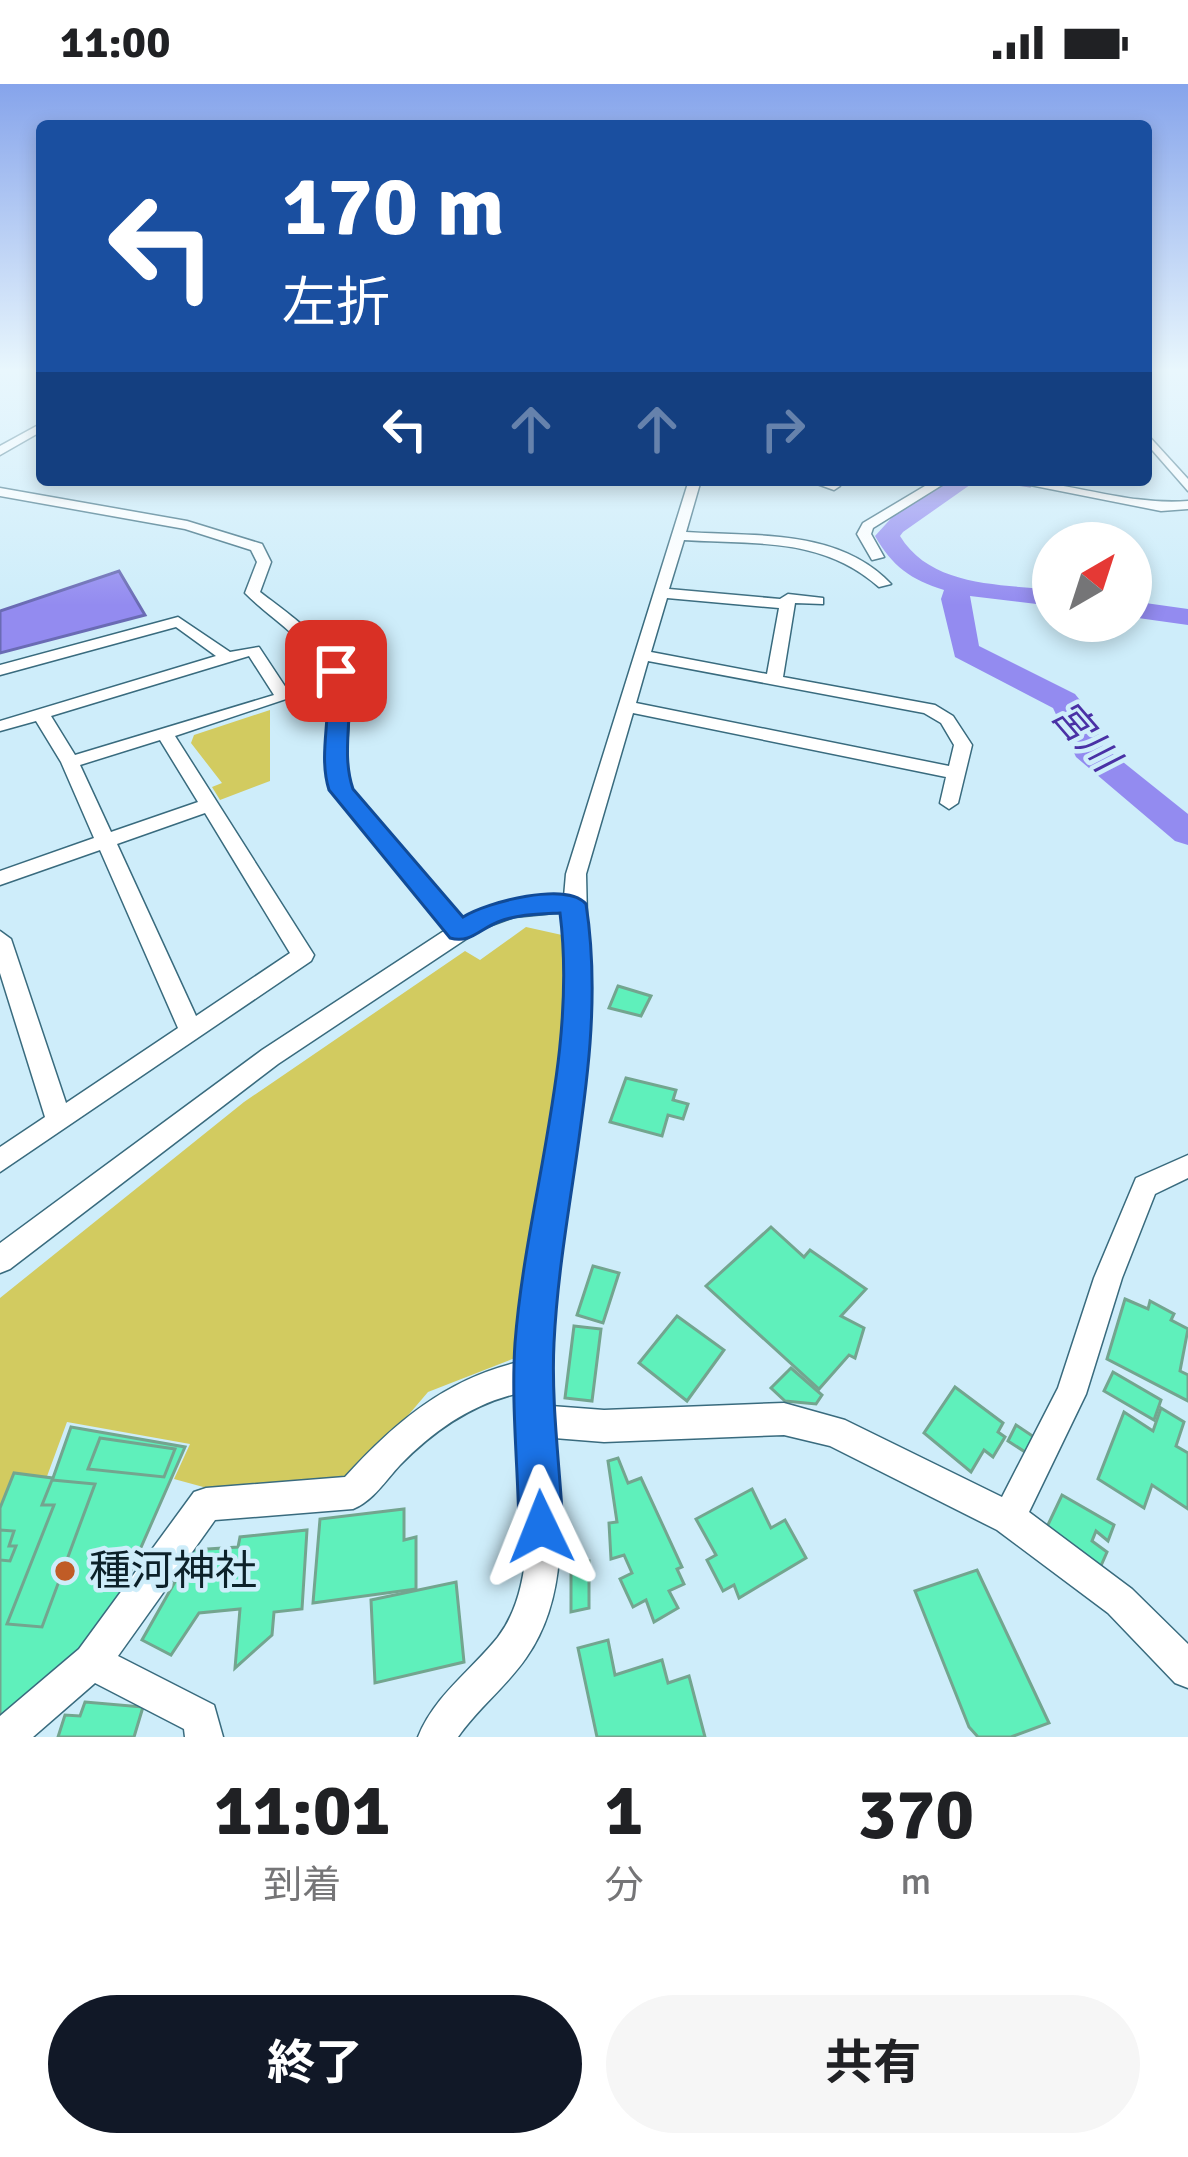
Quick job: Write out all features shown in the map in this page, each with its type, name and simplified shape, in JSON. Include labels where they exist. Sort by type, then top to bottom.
[{"type":"street","points":[[1158,450],[1188,487]]},
{"type":"street","points":[[434,1731],[509,1654],[530,1616],[542,1562],[534,1345],[578,1012],[576,874],[693,486]]},
{"type":"street","points":[[884,584],[874,563],[862,553],[868,526],[934,486]]},
{"type":"street","points":[[1044,486],[1161,507],[1188,505]]},
{"type":"street","points":[[0,492],[187,525],[256,547],[264,562],[252,593],[318,647],[336,671],[342,698],[335,770],[341,790],[460,931]]},
{"type":"street","points":[[679,536],[811,545],[874,563]]},
{"type":"street","points":[[661,593],[787,604]]},
{"type":"street","points":[[774,680],[788,598],[818,601]]},
{"type":"street","points":[[0,670],[178,622],[229,658]]},
{"type":"street","points":[[0,726],[253,650],[284,697],[70,762]]},
{"type":"street","points":[[640,655],[929,709],[947,720],[963,745],[949,803]]},
{"type":"street","points":[[624,706],[956,773]]},
{"type":"street","points":[[41,714],[70,762],[190,1029]]},
{"type":"street","points":[[0,1161],[303,955],[165,734]]},
{"type":"street","points":[[0,878],[209,805]]},
{"type":"street","points":[[0,1260],[270,1057],[460,931],[486,915],[506,910],[573,904]]},
{"type":"street","points":[[0,938],[59,1120]]},
{"type":"street","points":[[1009,1518],[1071,1394],[1144,1186],[1188,1166]]},
{"type":"street","points":[[4,1737],[92,1662],[206,1504],[353,1493],[398,1442],[443,1403],[495,1381],[536,1373]]},
{"type":"street","points":[[538,1421],[604,1426],[784,1419],[834,1431],[1009,1518],[1120,1601],[1188,1670]]},
{"type":"street","points":[[92,1662],[201,1718],[205,1737]]},
{"type":"shaded area","points":[[119,571],[145,615],[0,653],[0,611]]},
{"type":"shaded area","points":[[270,710],[270,781],[220,800],[212,787],[222,783],[191,743],[194,735]]},
{"type":"shaded area","points":[[526,927],[571,937],[564,1045],[520,1356],[428,1392],[352,1481],[229,1494],[174,1479],[190,1444],[67,1422],[0,1604],[0,1298],[244,1102],[465,951],[480,960]]},
{"type":"building","points":[[618,986],[651,996],[641,1016],[609,1008]]},
{"type":"building","points":[[626,1078],[676,1090],[673,1100],[688,1104],[683,1119],[668,1115],[662,1136],[610,1122]]},
{"type":"building","points":[[771,1227],[804,1257],[810,1250],[866,1289],[841,1316],[864,1328],[855,1358],[849,1355],[819,1389],[706,1286]]},
{"type":"building","points":[[593,1266],[619,1273],[603,1323],[577,1315]]},
{"type":"building","points":[[1125,1299],[1148,1309],[1150,1301],[1174,1314],[1171,1320],[1188,1329],[1180,1371],[1188,1375],[1188,1401],[1107,1359]]},
{"type":"building","points":[[677,1316],[724,1350],[687,1401],[639,1363]]},
{"type":"building","points":[[574,1326],[601,1329],[592,1401],[565,1398]]},
{"type":"building","points":[[791,1368],[822,1395],[816,1404],[785,1401],[771,1388]]},
{"type":"building","points":[[1113,1372],[1161,1400],[1154,1420],[1104,1391]]},
{"type":"building","points":[[955,1387],[1003,1423],[998,1432],[1005,1437],[993,1457],[984,1450],[971,1472],[924,1433]]},
{"type":"building","points":[[1161,1408],[1184,1422],[1176,1446],[1188,1453],[1188,1509],[1152,1485],[1144,1508],[1098,1479],[1124,1412],[1153,1431]]},
{"type":"building","points":[[1016,1425],[1043,1443],[1036,1459],[1008,1441]]},
{"type":"building","name":"種河神社","points":[[71,1427],[185,1447],[103,1634],[0,1732],[0,1508],[14,1473],[53,1478]]},
{"type":"building","points":[[100,1438],[175,1449],[164,1477],[88,1469]]},
{"type":"building","points":[[618,1458],[628,1483],[641,1478],[682,1567],[677,1569],[684,1584],[669,1591],[678,1608],[654,1622],[646,1600],[633,1607],[620,1579],[632,1573],[624,1555],[611,1559],[609,1523],[617,1522],[608,1461]]},
{"type":"building","points":[[52,1480],[95,1484],[42,1627],[7,1624],[54,1505],[42,1505]]},
{"type":"building","points":[[752,1489],[771,1528],[785,1520],[806,1558],[739,1598],[734,1585],[723,1591],[707,1560],[716,1555],[696,1519]]},
{"type":"building","points":[[1062,1495],[1114,1525],[1108,1541],[1096,1531],[1092,1541],[1107,1552],[1100,1568],[1046,1529]]},
{"type":"building","points":[[404,1509],[404,1540],[416,1537],[416,1589],[313,1603],[320,1519]]},
{"type":"building","points":[[0,1530],[14,1531],[9,1546],[16,1546],[10,1561],[0,1560]]},
{"type":"building","points":[[307,1530],[302,1609],[274,1612],[272,1635],[235,1668],[240,1609],[199,1613],[171,1655],[142,1640],[193,1550],[238,1547],[240,1537]]},
{"type":"building","points":[[571,1560],[589,1561],[589,1608],[571,1612]]},
{"type":"building","points":[[977,1570],[1049,1723],[1011,1737],[978,1737],[969,1727],[915,1591]]},
{"type":"building","points":[[456,1582],[464,1662],[375,1683],[371,1600]]},
{"type":"building","points":[[608,1640],[615,1675],[662,1660],[668,1683],[689,1676],[705,1737],[597,1737],[578,1648]]},
{"type":"building","points":[[85,1702],[143,1707],[134,1737],[58,1737],[65,1715],[80,1716]]},
{"type":"waterway","points":[[958,486],[913,512],[887,536],[898,555],[915,569],[959,586]]},
{"type":"waterway","points":[[959,586],[1032,596]]},
{"type":"waterway","name":"宮川","points":[[959,586],[955,599],[965,651],[1064,701],[1076,715],[1088,750],[1188,833]]},
{"type":"waterway","points":[[1152,612],[1188,617]]},
{"type":"place","name":"種河神社","points":[[65,1571]]},
{"type":"route","points":[[336,671],[342,698],[335,770],[341,790],[460,931],[486,915],[526,905],[573,904],[580,955],[578,1012],[534,1345],[541,1527]]}]
